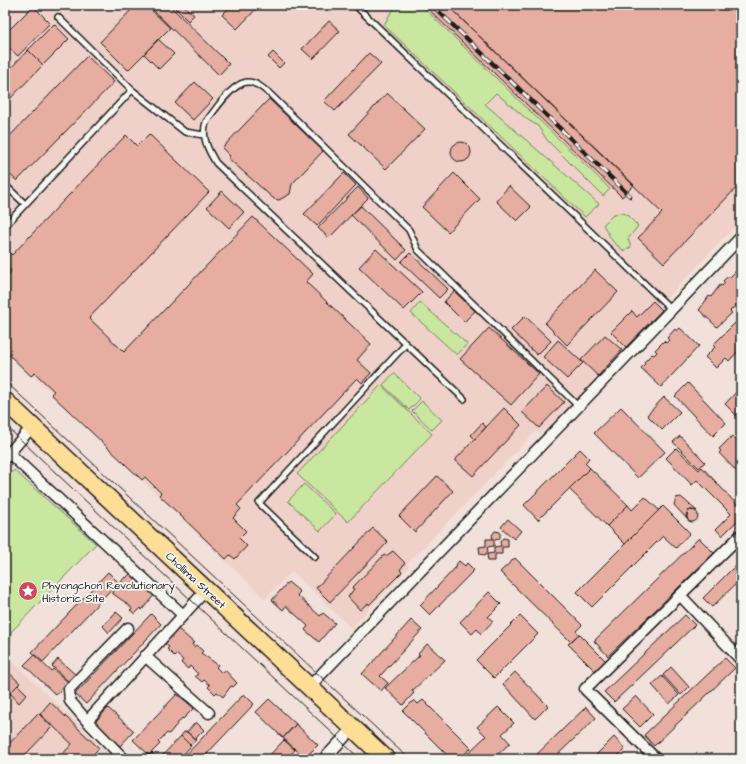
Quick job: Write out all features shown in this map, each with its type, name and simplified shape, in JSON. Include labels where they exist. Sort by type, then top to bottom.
[{"type":"highway","name":"Chollima Street","points":[[5,401],[386,759]]},
{"type":"street","points":[[309,687],[741,237]]},
{"type":"street","points":[[32,427],[7,455],[183,615]]},
{"type":"street","points":[[656,759],[585,689],[741,535]]},
{"type":"street","points":[[87,721],[206,590]]},
{"type":"street","points":[[680,595],[741,660]]},
{"type":"street","points":[[124,759],[70,701],[69,689],[128,628]]},
{"type":"street","points":[[146,656],[209,713]]},
{"type":"street","points":[[324,759],[353,728]]},
{"type":"lane","points":[[356,5],[672,310]]},
{"type":"lane","points":[[58,17],[132,90],[185,132],[204,135]]},
{"type":"lane","points":[[464,399],[216,163],[207,148],[203,129],[206,122],[237,86],[248,82],[258,85],[270,94],[409,230],[418,250],[578,406]]},
{"type":"lane","points":[[5,226],[132,90]]},
{"type":"lane","points":[[5,185],[25,204]]},
{"type":"lane","points":[[315,557],[259,503],[406,344]]},
{"type":"shaded area","points":[[5,5],[741,5],[741,220],[661,304],[666,310],[586,394],[539,434],[536,431],[408,563],[408,568],[351,628],[292,571],[265,599],[5,348]]},
{"type":"shaded area","points":[[5,654],[114,759],[5,759]]},
{"type":"green space","points":[[398,5],[421,5],[610,189],[603,196],[547,140],[538,126],[528,120],[496,93],[485,104],[599,204],[585,217],[384,25],[390,14]]},
{"type":"green space","points":[[614,214],[626,214],[638,226],[628,239],[631,247],[624,251],[613,242],[603,225]]},
{"type":"green space","points":[[420,302],[467,344],[457,355],[411,313]]},
{"type":"green space","points":[[394,373],[420,399],[409,410],[383,385]]},
{"type":"green space","points":[[381,385],[432,434],[348,522],[297,474]]},
{"type":"green space","points":[[422,401],[442,420],[432,430],[412,411]]},
{"type":"green space","name":"Phyongchon Revolutionary Historic Site","points":[[14,470],[96,544],[11,632],[10,645],[5,654],[5,479]]},
{"type":"green space","points":[[304,484],[336,514],[320,531],[288,501]]},
{"type":"building","points":[[136,5],[146,5],[170,28],[128,70],[100,42]]},
{"type":"building","points":[[148,5],[169,5],[229,64],[219,75]]},
{"type":"building","points":[[172,5],[183,5],[194,15],[188,21]]},
{"type":"building","points":[[232,5],[260,5],[237,29],[222,15]]},
{"type":"building","points":[[424,5],[447,5],[634,185],[622,197]]},
{"type":"building","points":[[447,5],[741,5],[741,183],[664,263],[638,238],[662,213]]},
{"type":"building","points":[[33,6],[50,23],[18,56],[5,44],[5,34]]},
{"type":"building","points":[[329,21],[340,31],[313,59],[302,49]]},
{"type":"building","points":[[54,24],[69,39],[43,65],[28,50]]},
{"type":"building","points":[[158,39],[174,54],[159,69],[144,54]]},
{"type":"building","points":[[28,50],[43,65],[5,104],[5,74]]},
{"type":"building","points":[[273,52],[284,63],[279,68],[268,57]]},
{"type":"building","points":[[369,53],[381,64],[335,111],[324,101]]},
{"type":"building","points":[[87,56],[114,82],[17,181],[5,170],[5,141]]},
{"type":"building","points":[[195,82],[213,99],[193,120],[175,103]]},
{"type":"building","points":[[387,93],[425,129],[386,169],[349,134]]},
{"type":"building","points":[[269,99],[323,151],[292,184],[290,194],[279,200],[274,199],[228,158],[230,156],[222,148]]},
{"type":"building","points":[[149,134],[209,192],[89,318],[124,352],[253,217],[313,274],[306,282],[371,344],[357,360],[371,373],[362,383],[357,378],[237,505],[241,509],[233,518],[246,531],[239,538],[247,546],[235,559],[230,555],[226,559],[159,495],[161,493],[145,477],[142,480],[51,394],[54,391],[35,373],[31,376],[5,351],[5,278],[11,271],[5,265],[5,252],[7,250],[12,255],[126,135],[137,146]]},
{"type":"building","points":[[461,142],[468,145],[471,152],[468,159],[461,162],[454,159],[451,152],[454,145]]},
{"type":"building","points":[[344,173],[356,185],[317,226],[304,214]]},
{"type":"building","points":[[454,173],[480,199],[448,232],[422,207]]},
{"type":"building","points":[[509,186],[531,207],[517,221],[496,201]]},
{"type":"building","points":[[358,187],[368,198],[329,238],[318,228]]},
{"type":"building","points":[[222,191],[244,212],[229,228],[207,207]]},
{"type":"building","points":[[361,206],[406,250],[397,260],[351,215]]},
{"type":"building","points":[[376,249],[422,292],[404,310],[359,267]]},
{"type":"building","points":[[410,253],[448,289],[439,298],[401,262]]},
{"type":"building","points":[[595,270],[618,292],[567,345],[545,323]]},
{"type":"building","points":[[737,270],[741,274],[741,305],[738,303],[730,311],[732,313],[717,327],[699,310],[709,296],[711,297],[720,285],[722,286],[725,283],[723,281],[728,276],[729,278]]},
{"type":"building","points":[[454,291],[475,311],[464,322],[444,302]]},
{"type":"building","points":[[653,301],[662,310],[626,347],[611,332],[632,311],[637,317]]},
{"type":"building","points":[[525,316],[551,341],[537,355],[511,330]]},
{"type":"building","points":[[741,317],[741,348],[729,361],[726,358],[716,368],[705,357],[715,347],[713,345]]},
{"type":"building","points":[[489,328],[539,374],[511,405],[460,359]]},
{"type":"building","points":[[680,328],[699,346],[661,387],[641,368],[645,364],[644,362],[652,354],[654,355],[657,352],[655,350],[664,341],[666,343],[669,340],[667,338],[675,329],[677,331]]},
{"type":"building","points":[[605,335],[622,350],[598,376],[581,360]]},
{"type":"building","points":[[558,340],[583,363],[567,379],[543,357]]},
{"type":"building","points":[[688,383],[726,423],[713,436],[675,396]]},
{"type":"building","points":[[547,386],[564,402],[539,428],[522,412]]},
{"type":"building","points":[[741,387],[741,418],[740,419],[725,404]]},
{"type":"building","points":[[664,397],[680,412],[662,430],[647,415]]},
{"type":"building","points":[[621,407],[665,452],[638,478],[594,433]]},
{"type":"building","points":[[504,408],[521,425],[473,476],[455,460]]},
{"type":"building","points":[[482,423],[486,427],[475,439],[471,435]]},
{"type":"building","points":[[680,436],[705,462],[699,468],[673,442]]},
{"type":"building","points":[[732,436],[739,443],[741,440],[741,476],[719,453],[721,451],[719,449]]},
{"type":"building","points":[[676,448],[699,470],[702,467],[741,509],[741,517],[722,536],[716,529],[731,514],[697,480],[692,485],[666,458]]},
{"type":"building","points":[[580,449],[589,458],[585,463],[590,468],[538,520],[524,505]]},
{"type":"building","points":[[590,468],[628,505],[607,526],[569,489]]},
{"type":"building","points":[[437,476],[453,491],[415,532],[399,516]]},
{"type":"building","points":[[645,497],[659,510],[625,544],[607,526],[628,505],[632,510]]},
{"type":"building","points":[[681,497],[697,511],[688,511],[688,520],[674,505],[676,498]]},
{"type":"building","points":[[663,506],[690,533],[676,548],[663,536],[592,607],[577,592]]},
{"type":"building","points":[[692,510],[696,512],[698,516],[696,520],[692,522],[688,520],[686,516],[688,512]]},
{"type":"building","points":[[508,519],[521,531],[514,539],[501,527]]},
{"type":"building","points":[[373,528],[388,542],[330,602],[316,588]]},
{"type":"building","points":[[495,531],[500,532],[500,539],[494,540],[494,546],[487,547],[488,551],[485,555],[480,554],[479,547],[486,546],[486,539],[493,539],[492,535]]},
{"type":"building","points":[[503,538],[508,539],[508,547],[502,547],[502,554],[495,554],[495,561],[488,561],[487,554],[494,553],[494,547],[501,546],[500,542]]},
{"type":"building","points":[[699,538],[714,553],[608,656],[594,641]]},
{"type":"building","points":[[393,551],[405,563],[400,570],[402,572],[369,605],[368,603],[360,610],[348,597],[354,589],[352,588],[384,555],[386,556]]},
{"type":"building","points":[[515,558],[582,625],[576,631],[579,634],[571,642],[500,572]]},
{"type":"building","points":[[741,560],[741,579],[712,607],[703,598]]},
{"type":"building","points":[[459,561],[465,566],[467,563],[474,570],[430,615],[420,605],[457,566],[456,565]]},
{"type":"building","points":[[108,572],[118,582],[43,662],[32,652]]},
{"type":"building","points":[[132,572],[155,594],[142,610],[141,608],[135,614],[130,610],[132,609],[129,605],[112,593],[125,577],[126,578]]},
{"type":"building","points":[[288,582],[300,592],[297,595],[320,616],[323,613],[335,623],[319,642],[305,630],[308,626],[286,606],[283,610],[272,600]]},
{"type":"building","points":[[489,592],[501,604],[488,617],[493,621],[481,634],[477,629],[472,634],[460,622]]},
{"type":"building","points":[[116,612],[123,618],[109,633],[103,626]]},
{"type":"building","points":[[151,614],[161,624],[86,704],[75,694]]},
{"type":"building","points":[[685,615],[695,625],[614,702],[604,692]]},
{"type":"building","points":[[520,616],[538,634],[494,678],[476,660]]},
{"type":"building","points":[[411,620],[422,630],[380,676],[388,683],[381,691],[362,674]]},
{"type":"building","points":[[176,627],[194,643],[192,644],[194,647],[196,645],[203,651],[201,653],[218,665],[216,667],[222,673],[225,670],[237,683],[233,687],[231,686],[223,697],[217,692],[215,694],[208,687],[210,685],[204,680],[202,682],[195,676],[198,674],[190,666],[188,669],[181,663],[183,660],[176,654],[174,656],[167,649],[169,647],[162,642]]},
{"type":"building","points":[[579,634],[606,661],[596,672],[568,644]]},
{"type":"building","points":[[427,644],[445,660],[412,691],[414,693],[403,705],[385,688],[420,655],[418,654]]},
{"type":"building","points":[[34,655],[51,671],[53,669],[68,682],[56,695],[24,665]]},
{"type":"building","points":[[725,658],[735,668],[654,746],[644,735]]},
{"type":"building","points":[[58,659],[77,676],[70,683],[52,666]]},
{"type":"building","points":[[671,667],[689,687],[681,695],[663,675]]},
{"type":"building","points":[[6,670],[20,683],[5,698],[5,671]]},
{"type":"building","points":[[515,672],[548,706],[535,719],[503,684]]},
{"type":"building","points":[[662,676],[679,695],[669,704],[652,685]]},
{"type":"building","points":[[18,685],[27,694],[19,703],[10,693]]},
{"type":"building","points":[[177,694],[194,708],[183,719],[182,718],[169,734],[167,733],[158,742],[160,744],[149,755],[133,740]]},
{"type":"building","points":[[244,694],[254,704],[202,759],[182,759]]},
{"type":"building","points":[[636,696],[653,714],[640,727],[622,709]]},
{"type":"building","points":[[269,699],[296,724],[283,738],[256,712]]},
{"type":"building","points":[[414,700],[418,704],[423,700],[471,748],[459,759],[451,759],[403,711]]},
{"type":"building","points":[[50,702],[99,748],[89,759],[58,759],[72,744],[40,714]]},
{"type":"building","points":[[498,707],[514,723],[502,734],[510,743],[493,759],[463,758],[486,736],[477,727]]},
{"type":"building","points":[[586,707],[596,718],[553,759],[532,759]]},
{"type":"building","points":[[108,708],[134,731],[120,746],[94,723]]},
{"type":"building","points":[[38,713],[52,727],[24,756],[28,759],[5,759],[5,748]]},
{"type":"building","points":[[196,722],[204,730],[195,739],[187,732]]},
{"type":"building","points":[[296,724],[318,745],[305,758],[283,738]]},
{"type":"building","points":[[184,732],[187,732],[196,740],[190,745],[181,736]]},
{"type":"building","points":[[181,736],[191,746],[179,759],[159,759]]},
{"type":"building","points":[[614,737],[625,749],[615,759],[592,759]]},
{"type":"building","points":[[284,740],[295,750],[286,759],[266,759]]},
{"type":"building","points":[[741,749],[741,759],[731,759]]},
{"type":"building","points":[[147,753],[149,755],[152,753],[158,759],[141,759]]},
{"type":"tram line","points":[[5,381],[409,759]]},
{"type":"tram line","points":[[5,425],[360,759]]},
{"type":"railway","points":[[432,5],[630,196]]},
{"type":"place","name":"Phyongchon Revolutionary Historic Site","points":[[28,591]]}]
